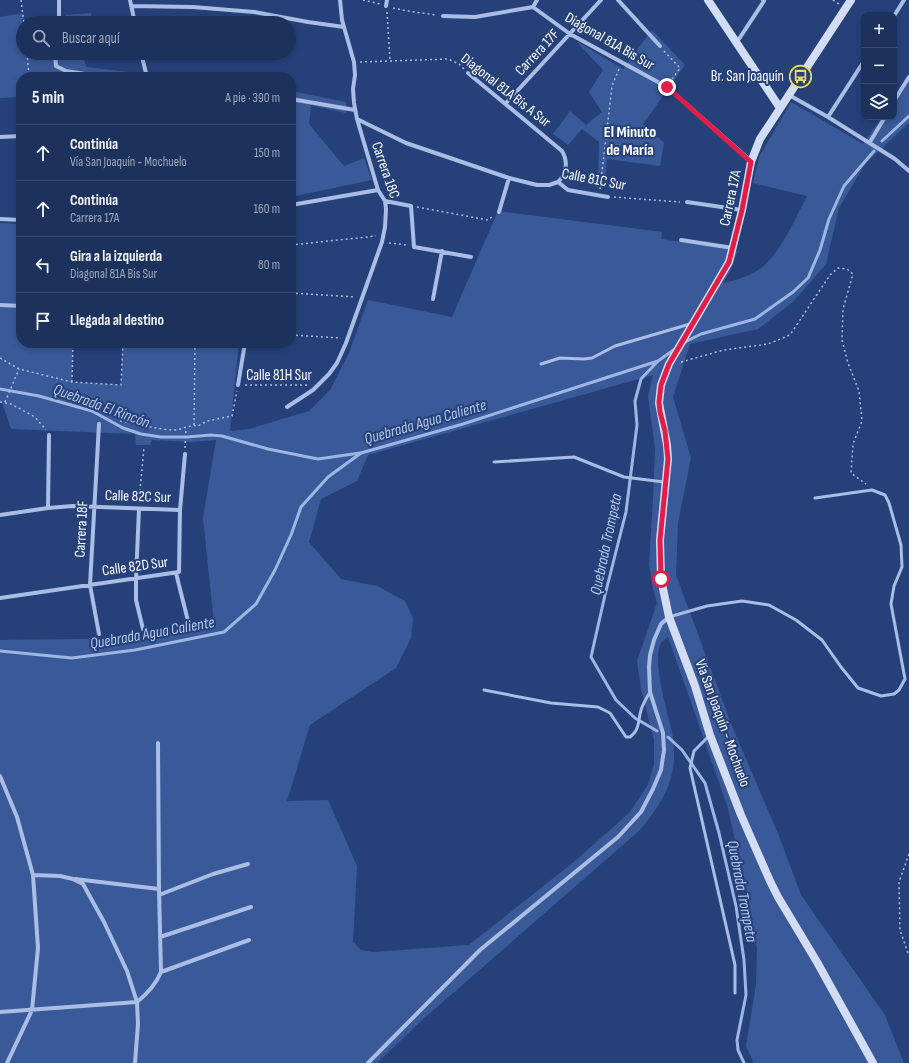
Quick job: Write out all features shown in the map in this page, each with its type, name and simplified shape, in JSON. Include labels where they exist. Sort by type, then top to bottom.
[{"type":"street","points":[[59,0],[59,16]]},
{"type":"street","points":[[130,0],[133,16]]},
{"type":"street","name":"Carrera 18C","points":[[287,407],[302,399],[319,385],[337,363],[384,235],[386,218],[385,202],[378,190],[357,119],[355,110],[354,62],[342,20],[340,0]]},
{"type":"street","points":[[386,6],[387,0]]},
{"type":"street","points":[[443,16],[475,17],[533,7],[537,0]]},
{"type":"street","name":"Carrera 17F","points":[[506,103],[601,0]]},
{"type":"street","points":[[618,0],[660,46]]},
{"type":"street","points":[[708,0],[780,108]]},
{"type":"street","name":"Carrera 17A","points":[[669,364],[729,262],[742,210],[751,162],[760,139],[851,0]]},
{"type":"street","points":[[896,12],[904,0]]},
{"type":"street","points":[[737,42],[764,1]]},
{"type":"street","points":[[131,6],[193,7],[254,12],[276,16]]},
{"type":"street","name":"Diagonal 81A Bis Sur","points":[[533,7],[570,34],[667,87],[751,162]]},
{"type":"street","points":[[296,20],[344,27]]},
{"type":"street","points":[[56,60],[56,66],[66,71],[72,72]]},
{"type":"street","points":[[143,60],[146,72]]},
{"type":"street","points":[[828,117],[861,66]]},
{"type":"street","name":"Diagonal 81A Bis A Sur","points":[[468,72],[560,148],[564,154],[566,165],[565,174],[558,182]]},
{"type":"street","points":[[897,97],[909,76]]},
{"type":"street","points":[[789,95],[870,142],[895,158],[909,171]]},
{"type":"street","points":[[296,100],[355,110]]},
{"type":"street","name":"Calle 81C Sur","points":[[357,119],[406,143],[509,178],[537,185],[549,185],[558,182],[568,190],[608,197]]},
{"type":"street","points":[[870,142],[883,120]]},
{"type":"street","points":[[0,137],[16,136]]},
{"type":"street","points":[[499,212],[509,178]]},
{"type":"street","points":[[296,204],[378,190]]},
{"type":"street","points":[[385,202],[411,206],[414,247],[471,257]]},
{"type":"street","points":[[687,202],[742,210]]},
{"type":"street","points":[[0,219],[16,220]]},
{"type":"street","points":[[681,240],[733,248]]},
{"type":"street","points":[[433,299],[442,251]]},
{"type":"street","points":[[0,305],[16,306]]},
{"type":"street","points":[[238,385],[244,348]]},
{"type":"street","name":"Vía San Joaquín - Mochuelo","points":[[669,364],[661,385],[659,402],[668,459],[660,540],[660,562],[661,579],[669,617],[695,686],[710,735],[741,815],[778,897],[817,962],[873,1063]]},
{"type":"street","name":"Carrera 18F","points":[[98,634],[90,585],[99,424]]},
{"type":"street","points":[[48,508],[49,435]]},
{"type":"street","points":[[185,454],[180,510],[177,572],[189,625]]},
{"type":"street","name":"Calle 82C Sur","points":[[0,515],[48,508],[94,506],[180,510]]},
{"type":"street","points":[[139,509],[136,600],[143,629]]},
{"type":"street","name":"Calle 82D Sur","points":[[0,598],[177,572]]},
{"type":"street","points":[[368,1063],[480,950],[618,837],[641,812],[661,770],[664,750],[663,733],[650,692],[649,667],[650,655],[661,624],[669,617]]},
{"type":"street","points":[[0,1012],[137,1002],[148,992],[161,972],[158,743]]},
{"type":"street","points":[[0,776],[17,817],[33,875],[38,948],[32,1010],[7,1063]]},
{"type":"street","points":[[159,895],[213,874],[248,864]]},
{"type":"street","points":[[33,875],[72,878],[159,889]]},
{"type":"street","points":[[72,878],[83,884],[104,922],[127,970],[137,1002],[138,1024],[135,1063]]},
{"type":"street","points":[[160,937],[252,907]]},
{"type":"street","points":[[161,972],[249,940]]},
{"type":"lane","points":[[541,364],[560,358],[584,360],[592,358],[616,346],[693,323]]},
{"type":"lane","points":[[494,462],[574,457],[624,477],[666,483]]},
{"type":"lane","points":[[669,617],[707,606],[742,601],[769,605],[796,620],[822,640],[840,667],[858,688],[881,696],[894,694],[899,690],[906,679],[891,604],[894,586],[902,567],[901,545],[889,503],[885,495],[872,490],[815,498]]},
{"type":"lane","points":[[484,690],[551,703],[598,707],[610,713],[626,737],[630,737],[635,733],[639,724],[641,710],[650,692]]},
{"type":"lane","points":[[710,735],[694,750],[690,768],[735,965],[735,993]]},
{"type":"path","points":[[21,0],[23,16]]},
{"type":"path","points":[[363,0],[407,11],[443,16]]},
{"type":"path","points":[[386,6],[391,61]]},
{"type":"path","points":[[660,46],[680,68],[667,87]]},
{"type":"path","name":"Diagonal 81A Bis A Sur","points":[[354,62],[448,59],[458,64],[468,72]]},
{"type":"path","points":[[28,60],[29,72]]},
{"type":"path","points":[[599,195],[612,86],[622,62]]},
{"type":"path","name":"Calle 81C Sur","points":[[608,197],[687,202]]},
{"type":"path","points":[[411,206],[488,220],[499,212]]},
{"type":"path","points":[[296,244],[384,235]]},
{"type":"path","points":[[382,242],[414,247]]},
{"type":"path","points":[[669,364],[724,350],[768,344],[790,335],[830,275],[838,268],[847,268],[853,274],[843,309],[842,340],[848,363],[859,391],[862,421],[853,444],[851,473],[872,490]]},
{"type":"path","points":[[296,293],[362,298]]},
{"type":"path","points":[[296,336],[347,338]]},
{"type":"path","points":[[72,382],[73,348]]},
{"type":"path","points":[[0,358],[19,369],[72,382],[121,384],[123,348]]},
{"type":"path","points":[[194,425],[195,348]]},
{"type":"path","points":[[5,402],[19,369]]},
{"type":"path","points":[[120,421],[175,430],[194,425],[198,426],[208,421],[232,416],[238,385]]},
{"type":"path","name":"Calle 81H Sur","points":[[238,385],[319,385]]},
{"type":"path","points":[[0,402],[11,404],[35,417],[49,435]]},
{"type":"path","points":[[186,428],[186,444]]},
{"type":"path","points":[[139,509],[144,447]]},
{"type":"path","points":[[909,854],[899,882],[900,930],[909,956]]},
{"type":"shaded area","points":[[23,13],[23,16],[16,16],[16,60],[84,60],[86,67],[130,72],[16,72],[16,97],[0,98],[0,17]]},
{"type":"shaded area","points":[[91,13],[91,16],[65,16]]},
{"type":"shaded area","points":[[652,30],[685,65],[643,124],[664,143],[660,166],[607,159],[605,183],[598,182],[599,142],[582,129],[568,145],[553,134],[570,111],[586,125],[602,112],[589,92],[603,70],[576,41],[623,69]]},
{"type":"shaded area","points":[[909,79],[909,123],[865,164],[839,208],[826,264],[794,301],[758,329],[690,344],[673,397],[691,458],[678,523],[676,575],[732,726],[779,836],[801,895],[885,1015],[904,1063],[754,1063],[746,1046],[756,985],[757,948],[741,865],[727,805],[668,637],[661,643],[658,650],[658,661],[661,686],[672,732],[674,759],[668,786],[656,809],[640,830],[421,1021],[377,1063],[0,1063],[0,640],[152,638],[214,623],[203,518],[216,440],[191,442],[152,440],[150,445],[136,445],[135,434],[11,429],[2,402],[0,402],[0,223],[16,224],[16,348],[73,348],[72,382],[121,385],[123,348],[238,348],[230,431],[249,429],[309,411],[330,390],[349,353],[368,300],[452,317],[498,211],[662,232],[661,239],[738,250],[731,269],[723,283],[751,274],[765,265],[772,258],[789,232],[807,196],[753,183],[759,157],[791,102],[863,144],[880,120],[897,120],[897,96]],"holes":[[[653,375],[648,396],[655,449],[649,565],[657,603],[637,661],[641,689],[654,740],[654,764],[648,785],[629,813],[575,861],[469,945],[373,952],[361,950],[353,942],[357,866],[328,800],[287,801],[310,725],[396,668],[411,638],[413,618],[405,601],[377,586],[341,579],[309,542],[321,499],[357,481],[368,455]]]},
{"type":"shaded area","points":[[296,92],[346,102],[346,113],[311,105],[309,124],[344,166],[364,158],[372,180],[296,196]]},
{"type":"waterway","name":"Quebrada Trompeta","points":[[882,141],[909,116]]},
{"type":"waterway","name":"Quebrada Trompeta","points":[[685,342],[701,334],[755,319],[793,292],[808,278],[820,250],[829,219],[844,186],[874,151]]},
{"type":"waterway","name":"Quebrada Trompeta","points":[[657,731],[635,718],[616,700],[591,657],[626,512],[637,425],[635,401],[641,379],[658,361],[675,349]]},
{"type":"waterway","name":"Quebrada Agua Caliente","points":[[0,651],[72,658],[135,650],[224,632],[256,604],[275,570],[291,535],[301,507],[328,477],[361,453],[463,424],[658,361]]},
{"type":"waterway","name":"Quebrada El Rincón","points":[[0,389],[39,396],[92,411],[123,428],[141,434],[161,437],[222,436],[268,449],[318,459],[360,453]]},
{"type":"waterway","name":"Quebrada Trompeta","points":[[668,737],[682,750],[705,783],[719,833],[736,906],[744,960],[746,995],[737,1040],[738,1050],[744,1063]]},
{"type":"place","name":"Br. San Joaquín","points":[[800,76]]},
{"type":"district","name":"El Minuto de María","points":[[630,140]]},
{"type":"route","points":[[661,579],[660,540],[668,459],[665,431],[659,402],[661,385],[669,364],[729,262],[742,210],[751,162],[667,87]]}]
